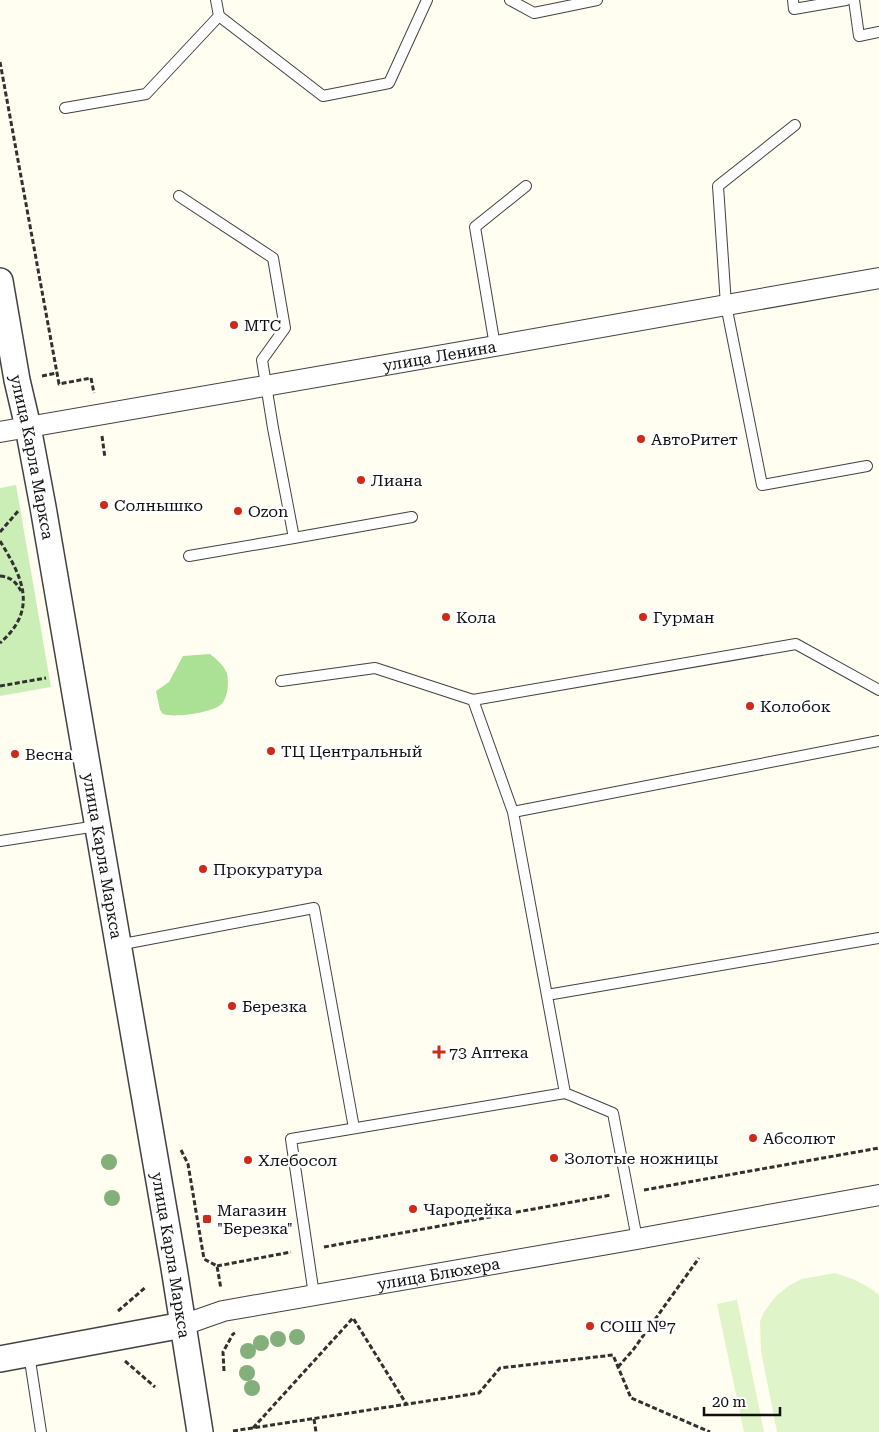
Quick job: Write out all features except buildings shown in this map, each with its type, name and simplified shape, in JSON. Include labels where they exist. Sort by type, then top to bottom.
[{"type":"street","name":"улица Ленина","points":[[0,432],[879,278]]},
{"type":"street","name":"улица Карла Маркса","points":[[0,281],[17,380],[28,427],[98,826],[200,1432]]},
{"type":"street","name":"улица Блюхера","points":[[0,1359],[183,1326],[224,1311],[879,1195]]},
{"type":"lane","points":[[216,0],[219,16],[323,96],[389,83],[427,0]]},
{"type":"lane","points":[[510,0],[534,13],[597,0]]},
{"type":"lane","points":[[793,0],[794,9],[846,0]]},
{"type":"lane","points":[[854,0],[859,36],[879,32]]},
{"type":"lane","points":[[65,108],[146,94],[219,16]]},
{"type":"lane","points":[[795,125],[718,186],[726,304],[762,485],[867,466]]},
{"type":"lane","points":[[495,346],[474,227],[526,186]]},
{"type":"lane","points":[[180,196],[273,258],[285,328],[262,360],[294,538]]},
{"type":"lane","points":[[189,556],[412,517]]},
{"type":"lane","points":[[281,681],[375,668],[473,700],[796,644],[879,690]]},
{"type":"lane","points":[[473,700],[513,812],[566,1093]]},
{"type":"lane","points":[[513,812],[879,741]]},
{"type":"lane","points":[[0,841],[98,826]]},
{"type":"lane","points":[[118,945],[314,908],[354,1128]]},
{"type":"lane","points":[[547,994],[879,938]]},
{"type":"lane","points":[[314,1295],[291,1139],[354,1128],[566,1093],[613,1114],[637,1239]]},
{"type":"lane","points":[[29,1354],[41,1432]]},
{"type":"path","points":[[0,62],[59,384],[92,378],[105,458]]},
{"type":"path","points":[[0,532],[21,507]]},
{"type":"path","points":[[0,541],[18,572],[23,597],[23,609],[18,622],[0,642]]},
{"type":"path","points":[[0,576],[8,577],[16,583],[23,597]]},
{"type":"path","points":[[0,686],[49,677]]},
{"type":"path","points":[[178,1145],[188,1164],[204,1259],[218,1266],[879,1148]]},
{"type":"path","points":[[618,1367],[633,1350],[699,1258]]},
{"type":"path","points":[[218,1266],[229,1341]]},
{"type":"path","points":[[253,1428],[353,1318],[407,1405]]},
{"type":"path","points":[[233,1431],[479,1394],[500,1368],[614,1355],[631,1398],[710,1432]]},
{"type":"path","points":[[123,1359],[154,1387]]},
{"type":"path","points":[[314,1419],[316,1432]]},
{"type":"green space","points":[[16,485],[51,687],[0,696],[0,488]]},
{"type":"green space","points":[[210,654],[222,665],[227,674],[227,691],[222,704],[214,709],[191,714],[163,714],[160,710],[156,691],[169,682],[183,656]]},
{"type":"green space","points":[[835,1273],[858,1282],[879,1295],[879,1432],[777,1432],[761,1351],[760,1321],[776,1296],[790,1285],[802,1279]]},
{"type":"green space","points":[[737,1300],[764,1432],[744,1432],[717,1304]]},
{"type":"place","name":"МТС","points":[[234,325]]},
{"type":"place","name":"АвтоРитет","points":[[641,439]]},
{"type":"place","name":"Лиана","points":[[361,480]]},
{"type":"place","name":"Солнышко","points":[[104,505]]},
{"type":"place","name":"Ozon","points":[[238,511]]},
{"type":"place","name":"Кола","points":[[446,617]]},
{"type":"place","name":"Гурман","points":[[643,617]]},
{"type":"place","name":"Колобок","points":[[750,706]]},
{"type":"place","name":"ТЦ Центральный","points":[[271,751]]},
{"type":"place","name":"Весна","points":[[15,754]]},
{"type":"place","name":"Прокуратура","points":[[203,869]]},
{"type":"place","name":"Березка","points":[[232,1006]]},
{"type":"place","name":"73 Аптека","points":[[439,1052]]},
{"type":"place","name":"Абсолют","points":[[753,1138]]},
{"type":"place","name":"Золотые ножницы","points":[[554,1158]]},
{"type":"place","name":"Хлебосол","points":[[248,1160]]},
{"type":"place","name":"Чародейка","points":[[413,1209]]},
{"type":"place","name":"Магазин \"Березка\"","points":[[207,1219]]},
{"type":"place","name":"СОШ №7","points":[[590,1326]]}]
